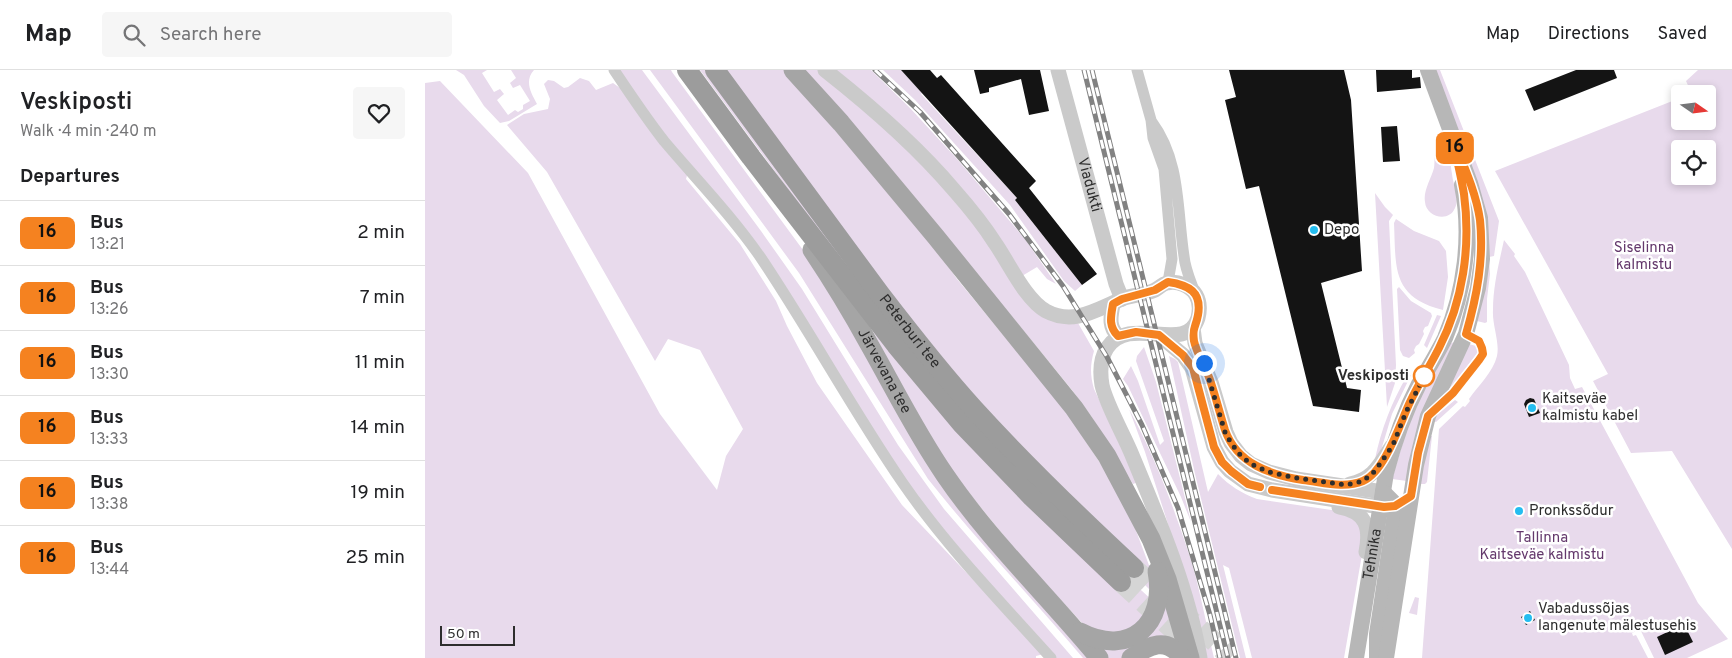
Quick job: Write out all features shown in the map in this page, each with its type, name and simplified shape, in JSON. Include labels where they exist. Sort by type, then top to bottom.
[{"type":"highway","name":"Järvevana tee","points":[[687,70],[751,157]]},
{"type":"highway","name":"Peterburi tee","points":[[715,70],[909,331],[974,409],[1128,575],[1032,497],[962,424],[896,345],[751,157]]},
{"type":"main road","points":[[793,70],[841,123],[936,237],[1074,408],[1107,456],[1151,539],[1167,579],[1190,658]]},
{"type":"main road","name":"Tehnika","points":[[1387,658],[1416,464],[1428,416],[1466,334],[1478,288],[1482,259],[1480,218],[1470,182],[1428,70]]},
{"type":"main road","name":"Tehnika","points":[[1356,658],[1369,579],[1386,502],[1393,445],[1411,401],[1445,338],[1463,280],[1466,249],[1465,201],[1453,139]]},
{"type":"main road","name":"Järvevana tee","points":[[751,157],[837,286],[913,423],[945,475],[970,510],[1021,572],[1075,628],[1099,658]]},
{"type":"main road","points":[[1377,658],[1377,634],[1395,514],[1386,502],[1411,496]]},
{"type":"main road","points":[[1075,628],[1087,636],[1104,642],[1116,642],[1127,641],[1136,637],[1146,628],[1153,619],[1158,603],[1159,582],[1151,539]]},
{"type":"main road","points":[[1136,656],[1150,646],[1160,644],[1176,650],[1182,658]]},
{"type":"street","points":[[614,70],[638,107],[723,207],[761,258],[879,447],[940,534],[1051,658]]},
{"type":"street","points":[[825,70],[882,117],[932,165],[977,218],[1030,296],[1044,310],[1060,317],[1076,318],[1117,301],[1155,290],[1168,282],[1190,288],[1196,295]]},
{"type":"street","name":"Viadukti","points":[[1058,70],[1116,284],[1117,301]]},
{"type":"street","points":[[1137,70],[1151,120],[1153,138],[1164,169],[1172,259],[1168,282]]},
{"type":"street","points":[[1151,120],[1163,136],[1175,173],[1184,259],[1199,304],[1198,318],[1193,328],[1195,343],[1211,382],[1225,432],[1231,443],[1241,456],[1251,464],[1269,472],[1346,485],[1386,502]]},
{"type":"street","points":[[1117,301],[1111,325],[1118,336]]},
{"type":"street","points":[[1193,328],[1180,335],[1136,332],[1118,336],[1104,351],[1100,371],[1103,390],[1129,447],[1177,570],[1195,628],[1200,658]]},
{"type":"street","points":[[1159,335],[1183,355],[1193,368],[1214,447],[1222,462],[1248,484],[1323,498],[1386,502]]},
{"type":"street","points":[[1346,485],[1363,481],[1372,475],[1393,445]]},
{"type":"street","points":[[1323,498],[1333,506],[1351,509],[1365,524],[1369,539],[1364,567],[1369,579]]},
{"type":"green space","points":[[456,70],[487,70],[482,73],[494,92],[500,89],[504,94],[497,100],[508,115],[515,110],[518,112],[523,109],[523,105],[530,101],[520,85],[513,88],[510,83],[516,78],[511,70],[534,70],[529,78],[529,83],[537,104],[509,121],[500,123],[484,106],[464,75]]},
{"type":"green space","points":[[616,70],[642,70],[802,289],[898,445],[944,509],[1073,658],[1056,658],[983,577],[917,498],[845,386],[690,165],[686,179],[740,244],[776,301],[817,383],[902,505],[1044,654],[1036,656],[1036,658],[425,658],[425,83],[440,81],[528,173],[660,414],[717,490],[726,456],[743,429],[700,350],[668,339],[655,361],[547,172],[507,125],[524,114],[548,109],[550,99],[544,84],[548,80],[554,81],[564,88],[580,78],[589,81],[596,90],[613,83],[620,88]]},
{"type":"green space","points":[[650,70],[671,70],[803,250],[874,365],[1088,658],[1083,658],[928,479],[799,273]]},
{"type":"green space","points":[[700,70],[708,70],[867,288],[863,291]]},
{"type":"green space","points":[[725,70],[784,70],[832,123],[924,232],[957,279],[1066,411],[1106,472],[1135,528],[1153,576],[1154,594],[1135,575],[1130,580],[1153,601],[1136,628],[1110,637],[1084,625],[1022,558],[947,466],[939,455],[870,326],[1064,491],[982,406],[904,313]]},
{"type":"green space","points":[[803,70],[818,70],[903,142],[980,229],[1028,303],[1078,323],[1094,351],[1091,370],[1094,389],[1138,482],[1133,484],[1091,416],[1072,390]]},
{"type":"green space","points":[[832,70],[871,70],[910,108],[957,159],[1025,239],[1056,284],[1047,279],[1037,267],[1022,276],[983,218]]},
{"type":"green space","points":[[883,70],[901,70],[1017,198],[1015,200],[1082,285],[1075,291],[1064,281],[1010,205],[915,100]]},
{"type":"green space","points":[[1435,70],[1440,70],[1499,221],[1494,256],[1489,257],[1490,274],[1487,322],[1485,323],[1477,321],[1487,269]]},
{"type":"green space","name":"Siselinna kalmistu","points":[[1698,70],[1732,70],[1732,549],[1672,451],[1631,453],[1593,381],[1608,374],[1495,171],[1671,102],[1671,130],[1716,130],[1716,85],[1688,85],[1686,81]]},
{"type":"green space","points":[[1446,144],[1450,155],[1457,200],[1452,213],[1443,217],[1429,211],[1426,207],[1425,198],[1426,189],[1434,168],[1434,149]]},
{"type":"green space","points":[[1375,193],[1393,215],[1389,221],[1396,365],[1395,383],[1387,407]]},
{"type":"green space","points":[[1396,219],[1414,231],[1439,241],[1446,251],[1448,277],[1443,310],[1426,304],[1414,297],[1405,288],[1400,278],[1395,253],[1394,223]]},
{"type":"green space","name":"Tallinna Kaitseväe kalmistu","points":[[1504,240],[1515,254],[1514,256],[1525,272],[1569,365],[1570,378],[1575,389],[1582,387],[1698,603],[1728,639],[1687,658],[1654,658],[1640,629],[1632,633],[1633,636],[1636,635],[1648,658],[1422,658],[1439,429],[1463,406],[1465,407],[1495,362],[1498,351],[1493,301]]},
{"type":"green space","points":[[1399,287],[1411,301],[1431,313],[1432,316],[1428,326],[1423,331],[1424,334],[1419,344],[1414,350],[1415,353],[1409,358],[1403,356],[1400,350],[1397,289]]},
{"type":"green space","points":[[1437,315],[1441,316],[1427,348],[1424,345]]},
{"type":"green space","points":[[1454,342],[1407,481],[1392,479],[1411,415],[1449,344]]},
{"type":"green space","points":[[1469,344],[1476,346],[1478,352],[1446,394]]},
{"type":"green space","points":[[1144,347],[1156,382],[1191,522],[1181,497],[1123,379],[1131,366],[1160,445],[1164,441],[1136,361],[1137,356]]},
{"type":"green space","points":[[1169,356],[1178,362],[1208,492],[1218,474],[1236,489],[1257,499],[1345,512],[1357,519],[1364,543],[1344,658],[1252,658],[1229,568],[1223,565],[1246,658],[1240,658],[1195,474]]},
{"type":"green space","points":[[1411,375],[1392,414],[1379,457],[1375,459],[1380,437],[1392,406],[1407,376]]},
{"type":"green space","points":[[1455,400],[1458,402],[1436,422],[1433,421],[1438,414]]},
{"type":"green space","points":[[1129,409],[1155,462],[1183,536],[1196,580],[1214,658],[1204,658],[1168,524]]},
{"type":"green space","points":[[1428,436],[1432,436],[1427,482],[1420,484]]},
{"type":"green space","points":[[1415,597],[1419,598],[1417,615],[1409,613]]},
{"type":"green space","points":[[1165,604],[1179,638],[1123,658],[1107,658],[1101,648]]},
{"type":"building","points":[[901,70],[930,70],[937,78],[941,75],[1036,181],[1029,188],[1097,274],[1082,285],[1015,200],[1017,198]]},
{"type":"building","points":[[974,70],[1040,70],[1049,111],[1029,115],[1021,79],[989,88],[989,92],[980,94]]},
{"type":"building","name":"Depo","points":[[1229,70],[1344,70],[1351,100],[1362,271],[1321,283],[1347,388],[1361,390],[1359,412],[1313,406],[1259,186],[1246,189],[1225,100],[1236,97]]},
{"type":"building","points":[[1376,70],[1412,70],[1412,78],[1420,77],[1421,88],[1377,92]]},
{"type":"building","points":[[1576,70],[1614,70],[1617,78],[1534,111],[1525,90]]},
{"type":"building","points":[[1397,126],[1400,161],[1383,162],[1381,127]]},
{"type":"building","name":"Kaitseväe kalmistu kabel","points":[[1530,398],[1534,399],[1540,413],[1529,417],[1524,404]]},
{"type":"building","name":"Vabadussõjas langenute mälestusehis","points":[[1530,611],[1535,620],[1526,625],[1521,617]]},
{"type":"building","points":[[1684,624],[1693,642],[1665,655],[1657,637]]},
{"type":"tunnel","points":[[1134,568],[1230,658]]},
{"type":"tunnel","points":[[1121,582],[1192,647]]},
{"type":"railway","points":[[875,70],[920,112],[1009,214],[1063,286],[1107,357],[1142,425],[1178,508],[1210,615],[1220,658]]},
{"type":"railway","points":[[1084,70],[1228,658]]},
{"type":"railway","points":[[1092,70],[1236,658]]},
{"type":"bus line","name":"16","points":[[1260,487],[1248,484],[1222,462],[1214,447],[1193,368],[1183,355],[1159,335],[1136,332],[1118,336],[1111,325],[1113,304],[1122,299],[1155,290],[1168,282],[1190,288],[1196,295],[1199,304],[1198,318],[1193,328],[1195,343],[1211,382],[1225,432],[1241,456],[1251,464],[1269,472],[1296,478],[1346,485],[1363,481],[1372,475],[1393,445],[1401,422],[1419,384],[1445,338],[1463,280],[1466,249],[1464,194],[1453,139],[1470,182],[1480,218],[1482,259],[1478,288],[1466,334],[1479,341],[1483,354],[1453,393],[1428,416],[1418,453],[1411,496],[1395,506],[1384,507],[1272,490]]},
{"type":"place","name":"Depo","points":[[1314,230]]},
{"type":"place","name":"Veskiposti","points":[[1424,376]]},
{"type":"place","name":"Kaitseväe kalmistu kabel","points":[[1532,408]]},
{"type":"place","name":"Pronkssõdur","points":[[1519,511]]},
{"type":"place","name":"Vabadussõjas langenute mälestusehis","points":[[1528,618]]},
{"type":"route","points":[[1204,363],[1225,432],[1241,456],[1251,464],[1269,472],[1346,485],[1363,481],[1375,471],[1393,445],[1401,422],[1427,371],[1424,376]]}]
